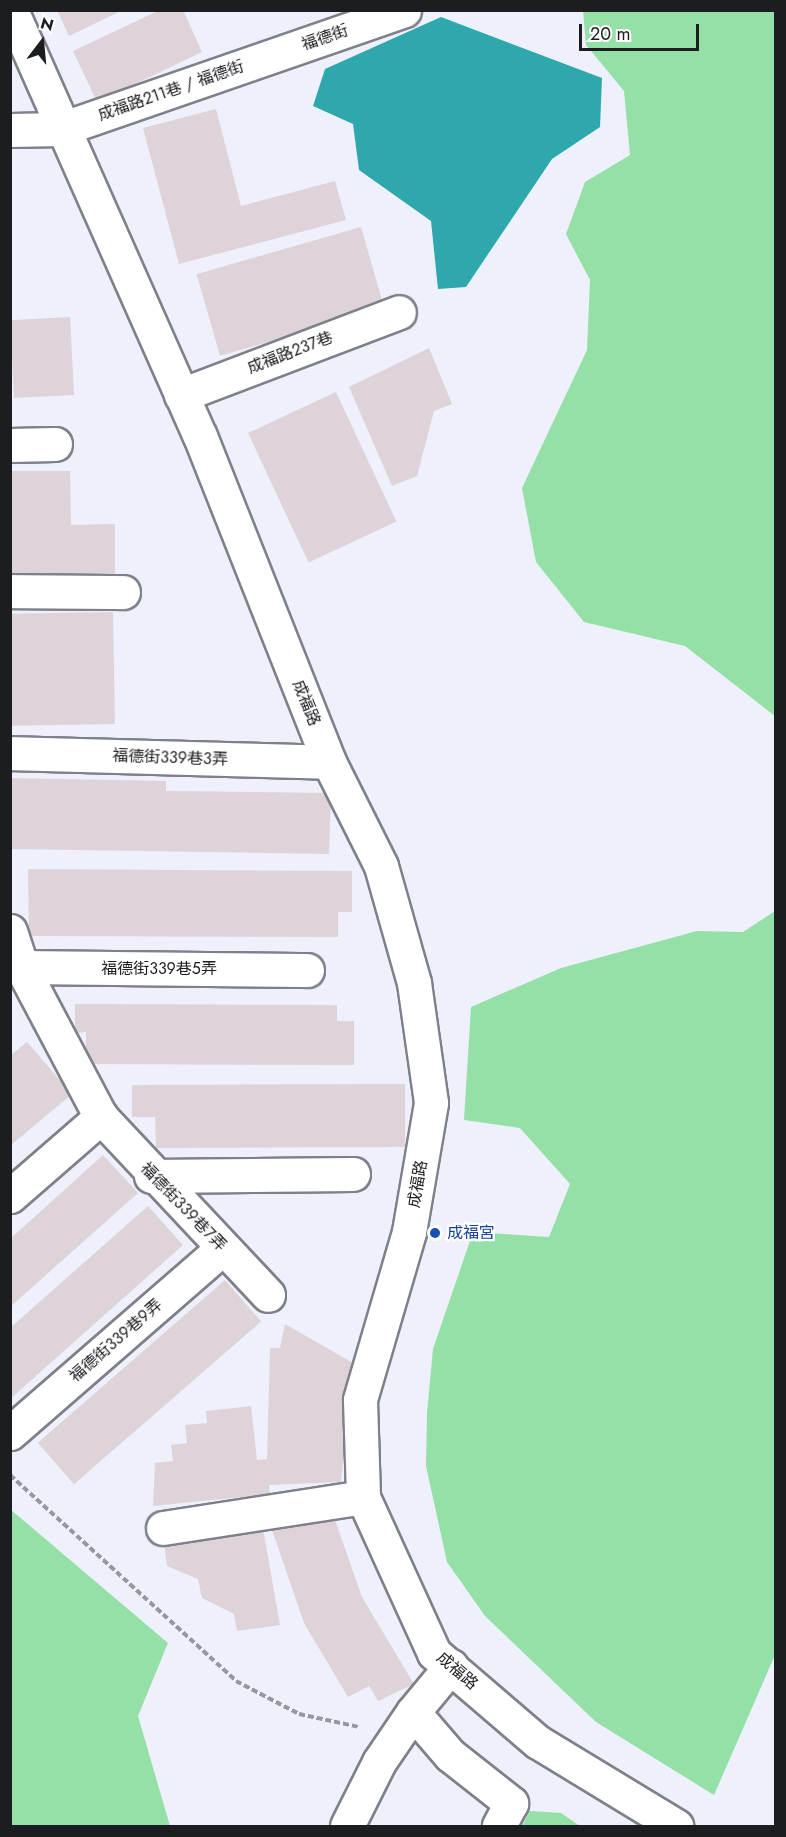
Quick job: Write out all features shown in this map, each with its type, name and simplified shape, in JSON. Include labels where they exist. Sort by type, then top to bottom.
[{"type":"street","points":[[10,130],[61,129],[11,10]]},
{"type":"street","name":"福德街","points":[[280,54],[404,10]]},
{"type":"street","name":"成福路211巷 / 福德街","points":[[61,129],[280,54]]},
{"type":"street","name":"成福路","points":[[61,129],[200,436],[329,762],[381,866],[414,983],[431,1103],[409,1232],[360,1400],[363,1497],[434,1653],[538,1742],[676,1827]]},
{"type":"street","name":"成福路237巷","points":[[181,395],[399,312]]},
{"type":"street","points":[[10,445],[55,444]]},
{"type":"street","points":[[10,591],[123,592]]},
{"type":"street","name":"福德街339巷3弄","points":[[10,753],[329,762]]},
{"type":"street","name":"福德街339巷7弄","points":[[10,931],[16,968],[101,1118],[151,1176],[268,1295]]},
{"type":"street","name":"福德街339巷5弄","points":[[16,968],[307,970]]},
{"type":"street","points":[[10,1196],[101,1118]]},
{"type":"street","points":[[151,1176],[353,1174]]},
{"type":"street","name":"福德街339巷9弄","points":[[10,1433],[222,1249]]},
{"type":"street","points":[[163,1528],[363,1497]]},
{"type":"street","points":[[347,1827],[379,1762],[413,1712],[451,1666]]},
{"type":"street","points":[[413,1712],[450,1755],[511,1803],[499,1827]]},
{"type":"path","points":[[10,1475],[236,1681],[299,1714],[369,1729],[413,1712]]},
{"type":"green space","points":[[583,11],[775,11],[775,716],[685,646],[584,622],[536,562],[522,488],[587,350],[590,280],[566,234],[585,182],[630,155],[624,91],[586,45]]},
{"type":"green space","points":[[775,911],[775,1655],[714,1795],[596,1722],[485,1616],[447,1562],[426,1466],[427,1413],[433,1349],[473,1232],[549,1237],[570,1184],[520,1128],[464,1120],[471,1007],[561,968],[697,931],[743,932]]},
{"type":"green space","points":[[10,1509],[168,1643],[138,1716],[170,1826],[11,1826]]},
{"type":"green space","points":[[530,1811],[561,1813],[580,1826],[522,1826]]},
{"type":"water","points":[[441,17],[602,78],[600,127],[552,159],[466,287],[438,289],[431,221],[359,170],[353,124],[313,106],[325,69]]},
{"type":"building","points":[[57,10],[123,10],[69,36]]},
{"type":"building","points":[[160,10],[183,10],[202,52],[97,102],[73,51]]},
{"type":"building","points":[[216,109],[241,206],[335,181],[346,220],[179,264],[143,128]]},
{"type":"building","points":[[361,227],[384,309],[220,356],[197,274]]},
{"type":"building","points":[[70,317],[74,395],[14,398],[10,320]]},
{"type":"building","points":[[429,348],[452,404],[434,411],[417,476],[392,486],[349,387]]},
{"type":"building","points":[[336,392],[396,522],[309,563],[248,433]]},
{"type":"building","points":[[10,471],[70,471],[71,525],[115,524],[115,578],[10,579]]},
{"type":"building","points":[[113,612],[115,724],[12,726],[10,614]]},
{"type":"building","points":[[10,778],[166,781],[166,791],[331,793],[329,854],[10,849]]},
{"type":"building","points":[[28,869],[352,871],[352,912],[338,912],[338,937],[29,936]]},
{"type":"building","points":[[75,1004],[337,1005],[337,1021],[354,1021],[354,1065],[86,1064],[86,1032],[75,1033]]},
{"type":"building","points":[[27,1042],[72,1094],[10,1146],[10,1056]]},
{"type":"building","points":[[405,1084],[405,1147],[156,1148],[155,1117],[132,1117],[132,1085]]},
{"type":"building","points":[[103,1155],[138,1193],[10,1307],[10,1239]]},
{"type":"building","points":[[148,1206],[183,1245],[10,1399],[10,1328]]},
{"type":"building","points":[[225,1280],[261,1322],[74,1484],[38,1443]]},
{"type":"building","points":[[285,1324],[353,1363],[341,1482],[269,1485],[270,1494],[153,1506],[155,1463],[173,1461],[171,1445],[187,1443],[185,1425],[207,1423],[206,1411],[251,1406],[257,1460],[267,1459],[270,1348],[280,1348]]},
{"type":"building","points":[[334,1517],[362,1597],[414,1684],[378,1701],[369,1686],[348,1697],[304,1623],[272,1530]]},
{"type":"building","points":[[263,1529],[280,1625],[237,1631],[234,1614],[202,1598],[198,1579],[167,1566],[164,1543]]},
{"type":"place","name":"成福宮","points":[[435,1233]]}]
